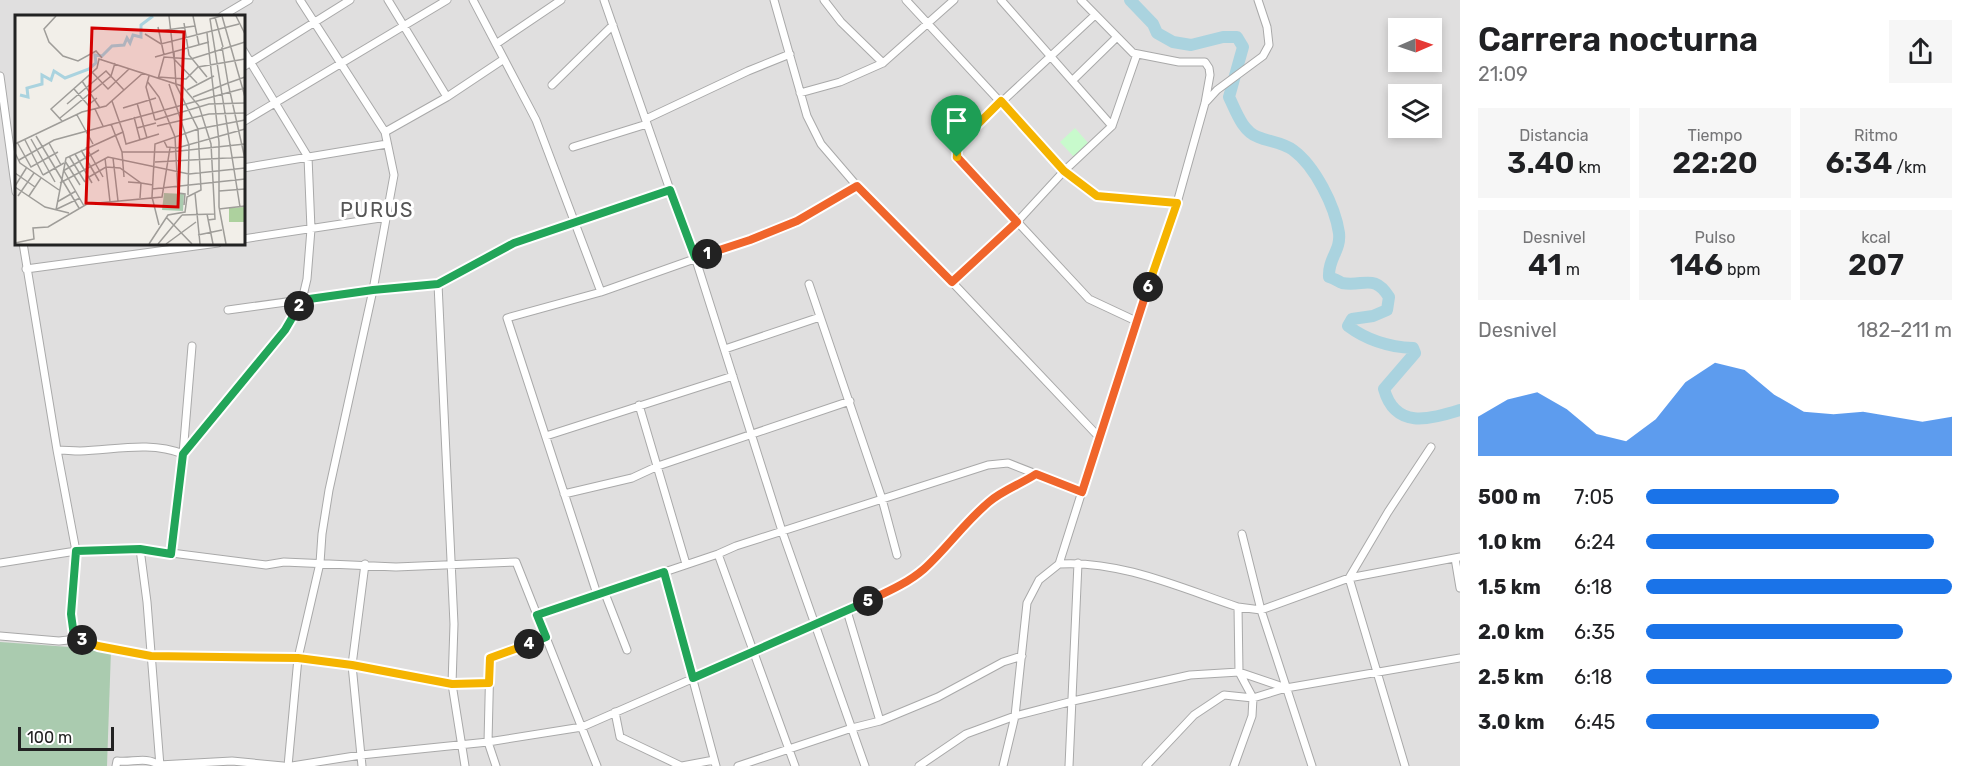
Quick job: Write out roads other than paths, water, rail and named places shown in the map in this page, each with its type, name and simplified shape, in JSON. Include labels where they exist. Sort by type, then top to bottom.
[{"type":"street","points":[[225,15],[249,0]]},
{"type":"street","points":[[300,0],[385,132],[394,175],[373,290],[329,490],[320,563],[298,658],[290,766],[582,728],[848,611],[908,581],[924,569],[966,523],[989,502],[1036,474]]},
{"type":"street","points":[[244,67],[350,0]]},
{"type":"street","points":[[388,0],[447,97]]},
{"type":"street","points":[[244,121],[447,0]]},
{"type":"street","points":[[473,0],[536,120],[601,292]]},
{"type":"street","points":[[496,44],[561,0]]},
{"type":"street","points":[[604,0],[695,257],[782,531],[865,766]]},
{"type":"street","points":[[774,0],[800,93],[813,130],[821,144],[857,186],[1098,436]]},
{"type":"street","points":[[824,0],[841,22],[883,63]]},
{"type":"street","points":[[906,0],[1064,171],[1097,196],[1177,203]]},
{"type":"street","points":[[800,93],[840,82],[883,63],[954,0]]},
{"type":"street","points":[[1001,0],[1112,126]]},
{"type":"street","points":[[1003,766],[1015,716],[1027,603],[1039,580],[1059,564],[1098,436],[1177,203],[1205,103],[1210,75],[1205,62],[1179,62],[1133,53],[1081,0]]},
{"type":"street","points":[[1205,103],[1217,90],[1263,56],[1269,45],[1267,27],[1258,0]]},
{"type":"street","points":[[1095,15],[960,142],[957,157],[1089,299],[1136,321]]},
{"type":"street","points":[[552,85],[613,25]]},
{"type":"street","points":[[1073,80],[1117,37]]},
{"type":"street","points":[[183,454],[285,330],[302,300],[308,279],[311,230],[308,157],[244,52]]},
{"type":"street","points":[[573,147],[646,121],[748,71],[790,54]]},
{"type":"street","points":[[952,282],[1017,222],[1064,171],[1112,126],[1137,54]]},
{"type":"street","points":[[385,132],[447,97],[504,59]]},
{"type":"street","points":[[0,76],[15,185]]},
{"type":"street","points":[[244,168],[387,144]]},
{"type":"street","points":[[627,650],[600,593],[564,494],[507,318],[601,292],[695,257],[750,240],[797,221],[857,186]]},
{"type":"street","points":[[228,310],[373,290],[438,284],[514,243],[670,190]]},
{"type":"street","points":[[244,239],[387,217]]},
{"type":"street","points":[[23,244],[76,551],[71,614],[74,636]]},
{"type":"street","points":[[27,269],[196,245]]},
{"type":"street","points":[[438,284],[452,565],[454,624],[452,684],[465,766]]},
{"type":"street","points":[[809,284],[882,499],[897,555]]},
{"type":"street","points":[[725,349],[820,317]]},
{"type":"street","points":[[171,554],[183,454],[192,346]]},
{"type":"street","points":[[546,436],[733,376]]},
{"type":"street","points":[[564,494],[632,478],[658,466],[850,401]]},
{"type":"street","points":[[639,405],[686,564]]},
{"type":"street","points":[[57,450],[80,451],[114,447],[167,448],[183,454]]},
{"type":"street","points":[[1405,766],[1349,578],[1388,512],[1431,447]]},
{"type":"street","points":[[537,615],[718,554],[735,546],[988,465],[1008,463],[1082,492]]},
{"type":"street","points":[[1242,534],[1262,610],[1312,766]]},
{"type":"street","points":[[140,549],[160,765]]},
{"type":"street","points":[[0,563],[76,551],[140,549],[266,565],[284,562],[396,567],[516,562],[597,766]]},
{"type":"street","points":[[718,554],[795,766]]},
{"type":"street","points":[[1059,564],[1078,563],[1127,571],[1238,607],[1262,610],[1349,578],[1457,558],[1460,588]]},
{"type":"street","points":[[1069,766],[1078,563]]},
{"type":"street","points":[[362,766],[352,665],[365,564]]},
{"type":"street","points":[[615,712],[620,737],[681,766],[715,763],[664,572]]},
{"type":"street","points":[[1234,766],[1252,716],[1253,698],[1239,672],[1238,607]]},
{"type":"street","points":[[848,611],[880,722]]},
{"type":"street","points":[[0,636],[59,641],[68,640],[74,636]]},
{"type":"street","points":[[74,636],[98,646],[151,656],[298,658],[352,665],[452,684],[489,683]]},
{"type":"street","points":[[496,766],[488,742],[490,658],[546,637]]},
{"type":"street","points":[[738,766],[852,728],[880,722],[938,697],[1003,662],[1022,656]]},
{"type":"street","points":[[1146,766],[1194,715],[1224,695],[1253,698],[1286,688],[1460,658]]},
{"type":"street","points":[[920,766],[966,734],[1015,716],[1190,675],[1239,672],[1286,688]]},
{"type":"street","points":[[116,766],[117,762],[140,760],[152,760],[160,765],[232,761],[283,766]]},
{"type":"waterway","points":[[1130,0],[1153,24],[1157,33],[1173,42],[1191,45],[1223,37],[1237,37],[1243,47],[1229,97],[1240,120],[1252,134],[1289,147],[1309,166],[1323,187],[1339,233],[1329,277],[1342,283],[1373,283],[1384,290],[1389,297],[1387,310],[1373,316],[1352,319],[1348,326],[1363,336],[1379,342],[1413,348],[1415,353],[1384,389],[1389,402],[1396,411],[1414,418],[1437,417],[1460,410]]},
{"type":"district","name":"PURUS","points":[[377,210]]}]
